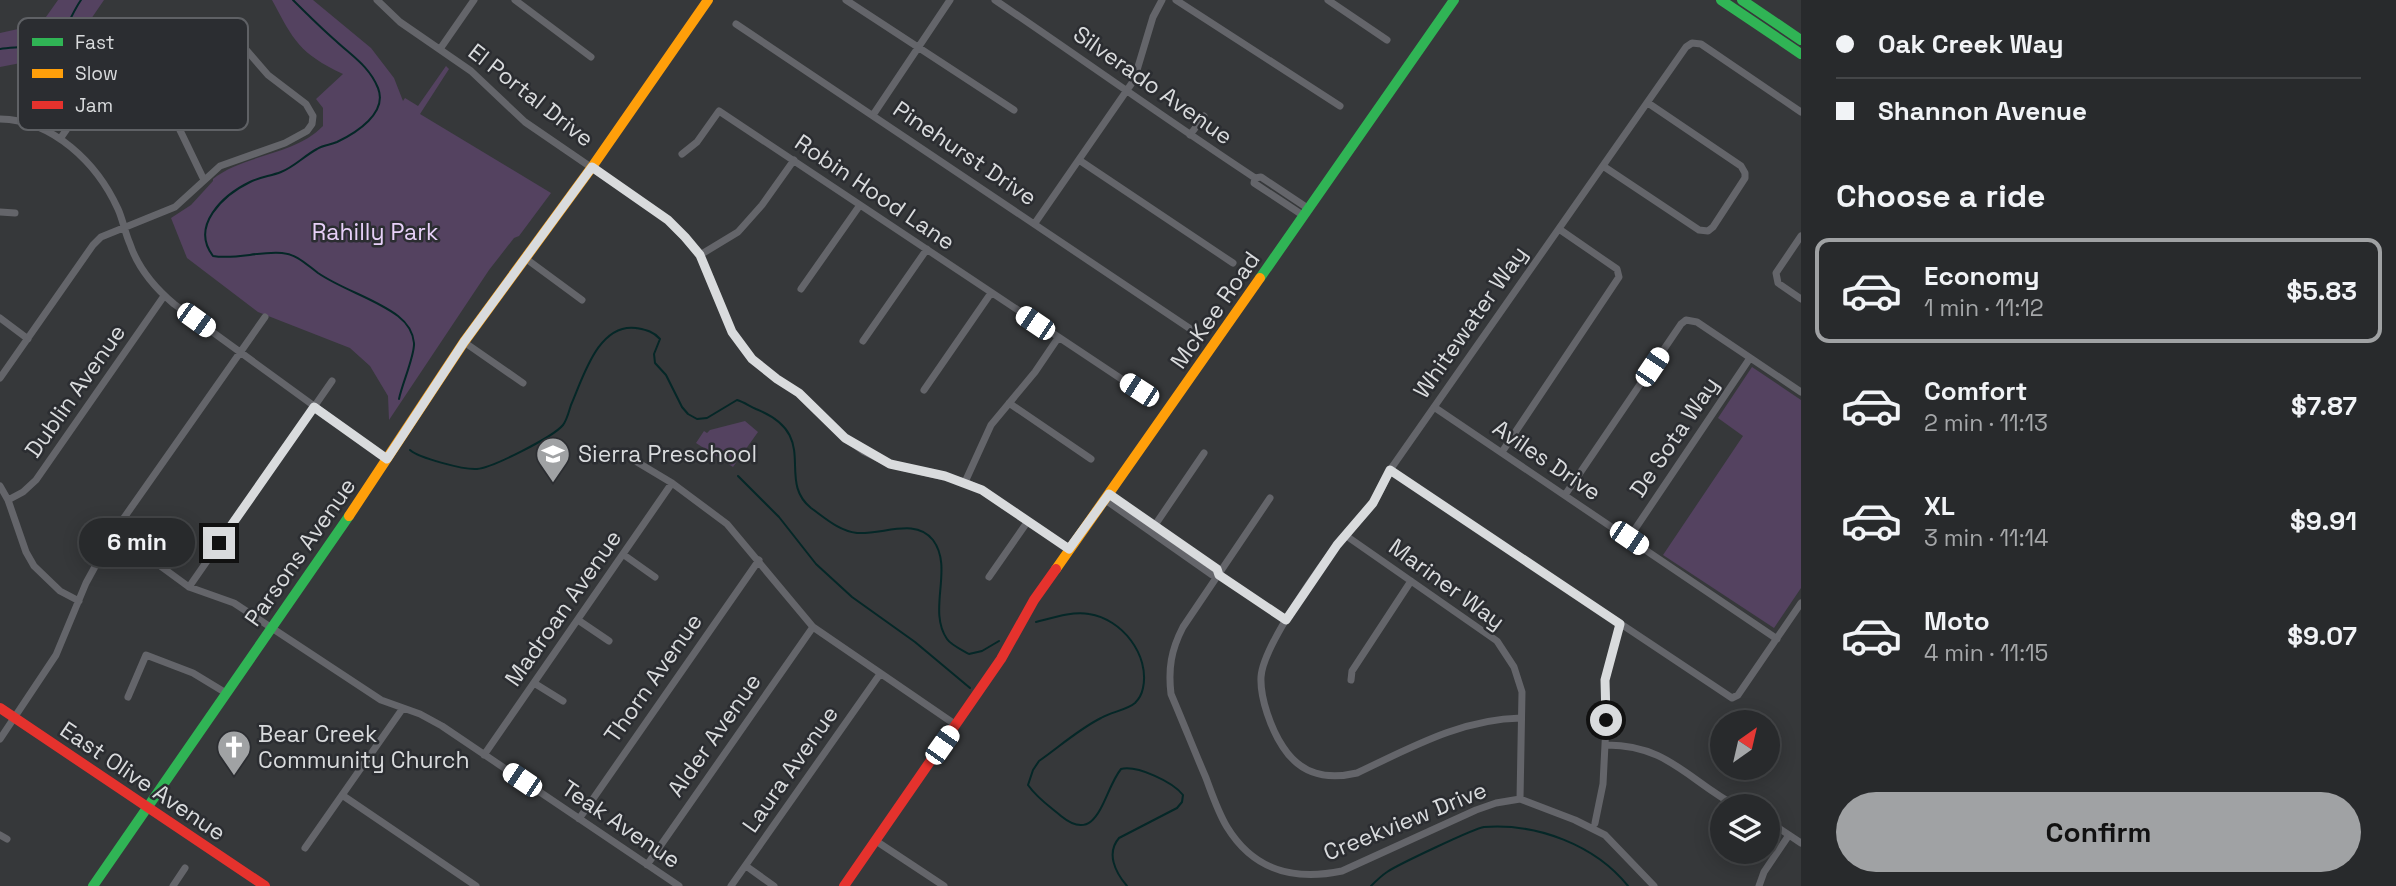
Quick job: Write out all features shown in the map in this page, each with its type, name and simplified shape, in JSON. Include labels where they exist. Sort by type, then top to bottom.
[{"type":"street","name":"El Portal Drive","points":[[377,0],[400,22],[487,85],[525,122],[668,220],[700,255],[732,332],[752,359],[799,393],[845,438],[890,464],[965,482],[992,495],[1069,549]]},
{"type":"street","points":[[440,49],[474,0]]},
{"type":"street","points":[[515,0],[591,57]]},
{"type":"street","name":"Parsons Avenue","points":[[93,886],[149,808],[464,342],[592,167],[708,0]]},
{"type":"street","points":[[846,0],[1014,110]]},
{"type":"street","points":[[873,115],[950,0]]},
{"type":"street","name":"Silverado Avenue","points":[[995,0],[1255,178],[1254,183],[1306,212]]},
{"type":"street","points":[[1035,223],[1128,89],[1162,0]]},
{"type":"street","points":[[1176,0],[1339,106]]},
{"type":"street","points":[[1328,0],[1387,40]]},
{"type":"street","name":"McKee Road","points":[[844,886],[956,725],[1069,549],[1454,0]]},
{"type":"street","points":[[1721,0],[1801,54]]},
{"type":"street","points":[[1742,0],[1801,40]]},
{"type":"street","name":"Pinehurst Drive","points":[[736,24],[1189,328]]},
{"type":"street","name":"Whitewater Way","points":[[1521,718],[1463,726],[1357,773],[1322,776],[1310,772],[1288,755],[1279,740],[1264,699],[1261,677],[1272,643],[1286,620],[1345,535],[1373,503],[1390,470],[1686,47],[1692,43],[1701,44],[1801,112]]},
{"type":"street","points":[[0,378],[93,245],[107,233],[175,206],[204,180],[230,162],[272,149],[307,131],[313,116],[306,104],[268,75],[248,52]]},
{"type":"street","points":[[1604,166],[1699,230],[1707,231],[1713,227],[1745,178],[1745,173],[1741,166],[1648,103]]},
{"type":"street","name":"Robin Hood Lane","points":[[682,154],[697,142],[719,111],[1139,390]]},
{"type":"street","points":[[1191,135],[1204,116]]},
{"type":"street","points":[[0,119],[18,121]]},
{"type":"street","points":[[43,130],[60,139],[85,160],[101,179],[118,209],[130,245],[144,271],[164,296],[387,459]]},
{"type":"street","points":[[60,139],[66,130]]},
{"type":"street","points":[[180,130],[204,180]]},
{"type":"street","points":[[700,255],[738,232],[762,205],[794,160]]},
{"type":"street","points":[[1079,160],[1233,263]]},
{"type":"street","points":[[802,289],[860,205]]},
{"type":"street","points":[[0,212],[15,213]]},
{"type":"street","points":[[1502,452],[1619,277],[1617,269],[1559,229]]},
{"type":"street","points":[[1801,236],[1776,273],[1778,283],[1801,299]]},
{"type":"street","points":[[863,341],[927,249]]},
{"type":"street","points":[[525,258],[582,300]]},
{"type":"street","points":[[924,390],[991,293]]},
{"type":"street","name":"Dublin Avenue","points":[[8,500],[23,492],[36,480],[164,296]]},
{"type":"street","points":[[0,739],[51,664],[97,561],[114,532],[265,317]]},
{"type":"street","points":[[0,318],[27,339]]},
{"type":"street","points":[[1565,495],[1681,324],[1692,319],[1801,392]]},
{"type":"street","points":[[965,482],[991,425],[1035,372],[1058,338]]},
{"type":"street","points":[[464,342],[523,383]]},
{"type":"street","name":"De Sota Way","points":[[1629,538],[1750,358]]},
{"type":"street","points":[[189,587],[332,381]]},
{"type":"street","points":[[1009,403],[1091,459]]},
{"type":"street","name":"Aviles Drive","points":[[1434,407],[1777,639]]},
{"type":"street","points":[[1153,529],[1204,453]]},
{"type":"street","points":[[637,462],[714,513],[739,535],[813,627],[956,725]]},
{"type":"street","points":[[1390,470],[1732,698],[1738,695],[1801,603]]},
{"type":"street","name":"Madroan Avenue","points":[[484,755],[672,483]]},
{"type":"street","points":[[0,486],[34,566],[54,586],[79,601]]},
{"type":"street","points":[[1107,497],[1217,569],[1219,575],[1286,620]]},
{"type":"street","name":"Creekview Drive","points":[[1270,498],[1183,627],[1173,646],[1169,673],[1171,694],[1225,825],[1239,845],[1256,860],[1275,869],[1295,875],[1319,876],[1342,871],[1476,810],[1520,799],[1575,820],[1605,835],[1654,886]]},
{"type":"street","points":[[989,578],[1028,521]]},
{"type":"street","name":"Teak Avenue","points":[[114,532],[189,587],[234,604],[381,700],[431,720],[679,886]]},
{"type":"street","name":"Mariner Way","points":[[1345,535],[1497,641],[1514,667],[1522,692],[1520,799]]},
{"type":"street","points":[[624,555],[655,577]]},
{"type":"street","name":"Thorn Avenue","points":[[579,819],[759,560]]},
{"type":"street","points":[[1351,680],[1352,670],[1411,581]]},
{"type":"street","points":[[578,620],[609,641]]},
{"type":"street","points":[[1595,824],[1603,784],[1607,705],[1605,680],[1620,624]]},
{"type":"street","name":"Alder Avenue","points":[[647,865],[813,627]]},
{"type":"street","points":[[128,697],[146,655],[194,673],[226,693]]},
{"type":"street","name":"Laura Avenue","points":[[731,886],[880,674]]},
{"type":"street","points":[[534,683],[563,701]]},
{"type":"street","name":"East Olive Avenue","points":[[0,708],[265,886]]},
{"type":"street","points":[[305,848],[403,708]]},
{"type":"street","points":[[1605,746],[1627,745],[1647,750],[1667,759],[1719,794]]},
{"type":"street","points":[[342,795],[476,886]]},
{"type":"street","points":[[1780,829],[1801,843]]},
{"type":"street","points":[[1759,886],[1764,872],[1789,835]]},
{"type":"street","points":[[876,841],[944,886]]},
{"type":"street","points":[[746,866],[774,886]]},
{"type":"street","points":[[173,886],[185,868]]},
{"type":"green space","points":[[58,0],[104,0],[92,18],[45,18]]},
{"type":"green space","name":"Rahilly Park","points":[[272,0],[313,0],[371,48],[394,78],[403,101],[405,98],[418,106],[446,66],[449,69],[420,114],[551,193],[489,270],[389,420],[388,396],[370,366],[350,348],[258,312],[187,258],[171,218],[191,205],[213,179],[225,171],[298,143],[323,126],[323,108],[316,99],[343,74],[316,59],[299,44]]},
{"type":"green space","points":[[18,29],[18,64],[0,67],[0,33]]},
{"type":"green space","points":[[1752,367],[1801,400],[1801,588],[1774,628],[1663,555],[1743,436],[1718,418]]},
{"type":"green space","points":[[745,421],[758,432],[733,467],[696,443],[704,431],[707,433]]},
{"type":"waterway","points":[[71,18],[81,0]]},
{"type":"waterway","points":[[293,0],[370,73],[378,88],[378,106],[368,121],[353,133],[319,148],[286,170],[254,180],[220,203],[207,223],[207,245],[213,256],[273,253],[292,255],[328,279],[398,316],[409,328],[414,343],[399,399]]},
{"type":"waterway","points":[[0,49],[18,47]]},
{"type":"waterway","points":[[410,450],[442,463],[477,469],[522,451],[563,425],[587,367],[602,343],[623,329],[646,330],[660,339],[654,354],[655,363],[666,375],[688,414],[697,419],[707,418],[737,400],[776,420],[787,431],[793,444],[796,484],[801,496],[811,508],[832,524],[850,532],[867,533],[908,528],[926,533],[939,551],[939,615],[947,639],[969,654],[982,651],[999,641]]},
{"type":"waterway","points":[[738,476],[779,517],[816,564],[852,597],[915,642],[970,688]]},
{"type":"waterway","points":[[1036,622],[1076,613],[1101,617],[1122,631],[1138,651],[1144,676],[1143,688],[1135,703],[1093,722],[1039,761],[1028,785],[1061,816],[1074,824],[1084,825],[1092,821],[1098,812],[1121,769],[1145,772],[1163,780],[1183,795],[1177,808],[1119,838],[1115,844],[1114,862],[1127,886]]},
{"type":"waterway","points":[[1371,886],[1394,868],[1484,827],[1524,829],[1564,840],[1599,859],[1628,886]]},
{"type":"traffic: fast","points":[[1260,278],[1454,0]]},
{"type":"traffic: fast","points":[[1721,0],[1801,54]]},
{"type":"traffic: fast","points":[[1742,0],[1801,40]]},
{"type":"traffic: fast","points":[[93,886],[349,516]]},
{"type":"traffic: slow","points":[[349,516],[464,342],[592,167],[708,0]]},
{"type":"traffic: slow","points":[[1056,569],[1260,278]]},
{"type":"traffic: jam","points":[[844,886],[1001,659],[1034,600],[1056,569]]},
{"type":"traffic: jam","points":[[0,708],[265,886]]},
{"type":"place","name":"Sierra Preschool","points":[[553,484]]},
{"type":"place","name":"Bear Creek Community Church","points":[[234,777]]},
{"type":"route","points":[[219,543],[314,407],[387,459],[464,342],[592,167],[668,220],[685,237],[700,255],[732,332],[752,359],[799,393],[845,438],[863,451],[890,464],[945,476],[982,490],[1069,549],[1109,494],[1217,569],[1219,575],[1286,620],[1337,545],[1373,503],[1390,470],[1620,624],[1605,680],[1606,720]]}]
